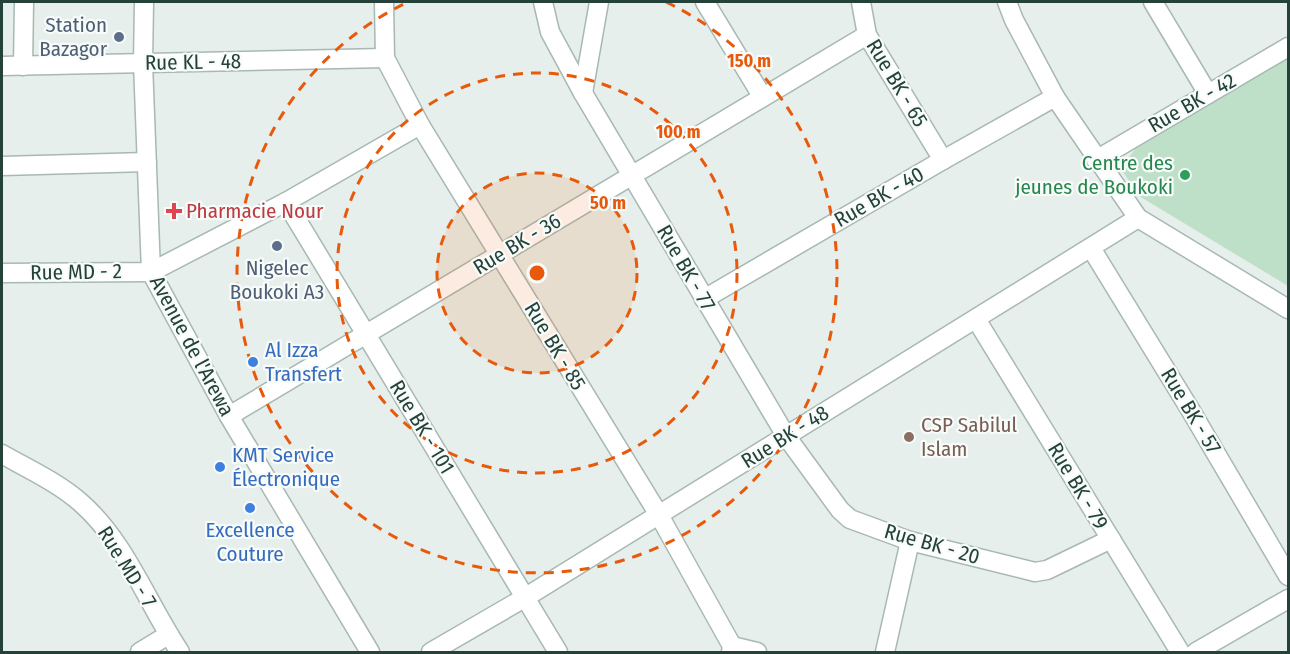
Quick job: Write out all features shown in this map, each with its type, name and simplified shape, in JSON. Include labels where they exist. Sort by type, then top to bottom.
[{"type":"street","points":[[23,66],[24,2]]},
{"type":"street","name":"Avenue de l'Arewa","points":[[144,2],[143,63],[152,272],[229,416],[370,652]]},
{"type":"street","name":"Rue BK - 85","points":[[384,2],[385,58],[420,125],[659,515],[732,649]]},
{"type":"street","name":"Rue BK - 77","points":[[543,2],[550,32],[583,93],[786,436]]},
{"type":"street","points":[[583,93],[599,2]]},
{"type":"street","points":[[705,2],[762,96]]},
{"type":"street","name":"Rue BK - 65","points":[[861,2],[867,35],[943,160]]},
{"type":"street","points":[[1007,2],[1014,20],[1055,97],[1096,160],[1138,218],[1288,309]]},
{"type":"street","points":[[1153,2],[1208,94]]},
{"type":"street","name":"Rue BK - 36","points":[[229,416],[867,35]]},
{"type":"street","name":"Rue BK - 42","points":[[1096,160],[1288,47]]},
{"type":"street","name":"Rue KL - 48","points":[[2,66],[385,58]]},
{"type":"street","name":"Rue BK - 40","points":[[704,300],[1055,97]]},
{"type":"street","points":[[152,272],[286,202],[420,125]]},
{"type":"street","points":[[2,166],[147,162]]},
{"type":"street","name":"Rue BK - 101","points":[[286,202],[558,652]]},
{"type":"street","name":"Rue BK - 48","points":[[431,652],[526,597],[1138,218]]},
{"type":"street","name":"Rue BK - 57","points":[[1090,248],[1191,411],[1288,576]]},
{"type":"street","name":"Rue MD - 2","points":[[2,273],[152,272]]},
{"type":"street","name":"Rue BK - 79","points":[[976,319],[1180,652]]},
{"type":"street","name":"Rue BK - 20","points":[[786,436],[840,510],[850,519],[910,541],[1035,572],[1047,570],[1111,539]]},
{"type":"street","name":"Rue MD - 7","points":[[2,454],[58,486],[93,515],[118,546],[180,652]]},
{"type":"street","points":[[885,652],[910,541]]},
{"type":"street","points":[[1196,652],[1288,599]]},
{"type":"street","points":[[140,652],[168,635]]},
{"type":"street","points":[[732,649],[757,652]]},
{"type":"green space","points":[[1288,56],[1288,286],[1139,196],[1121,169],[1135,149]]},
{"type":"place","name":"Station Bazagor","points":[[119,37]]},
{"type":"place","name":"Centre des jeunes de Boukoki","points":[[1185,175]]},
{"type":"place","name":"Pharmacie Nour","points":[[174,211]]},
{"type":"place","name":"Nigelec Boukoki A3","points":[[277,246]]},
{"type":"place","name":"Al Izza Transfert","points":[[253,362]]},
{"type":"place","name":"CSP Sabilul Islam","points":[[909,437]]},
{"type":"place","name":"KMT Service Électronique","points":[[220,467]]},
{"type":"place","name":"Excellence Couture","points":[[250,508]]}]
